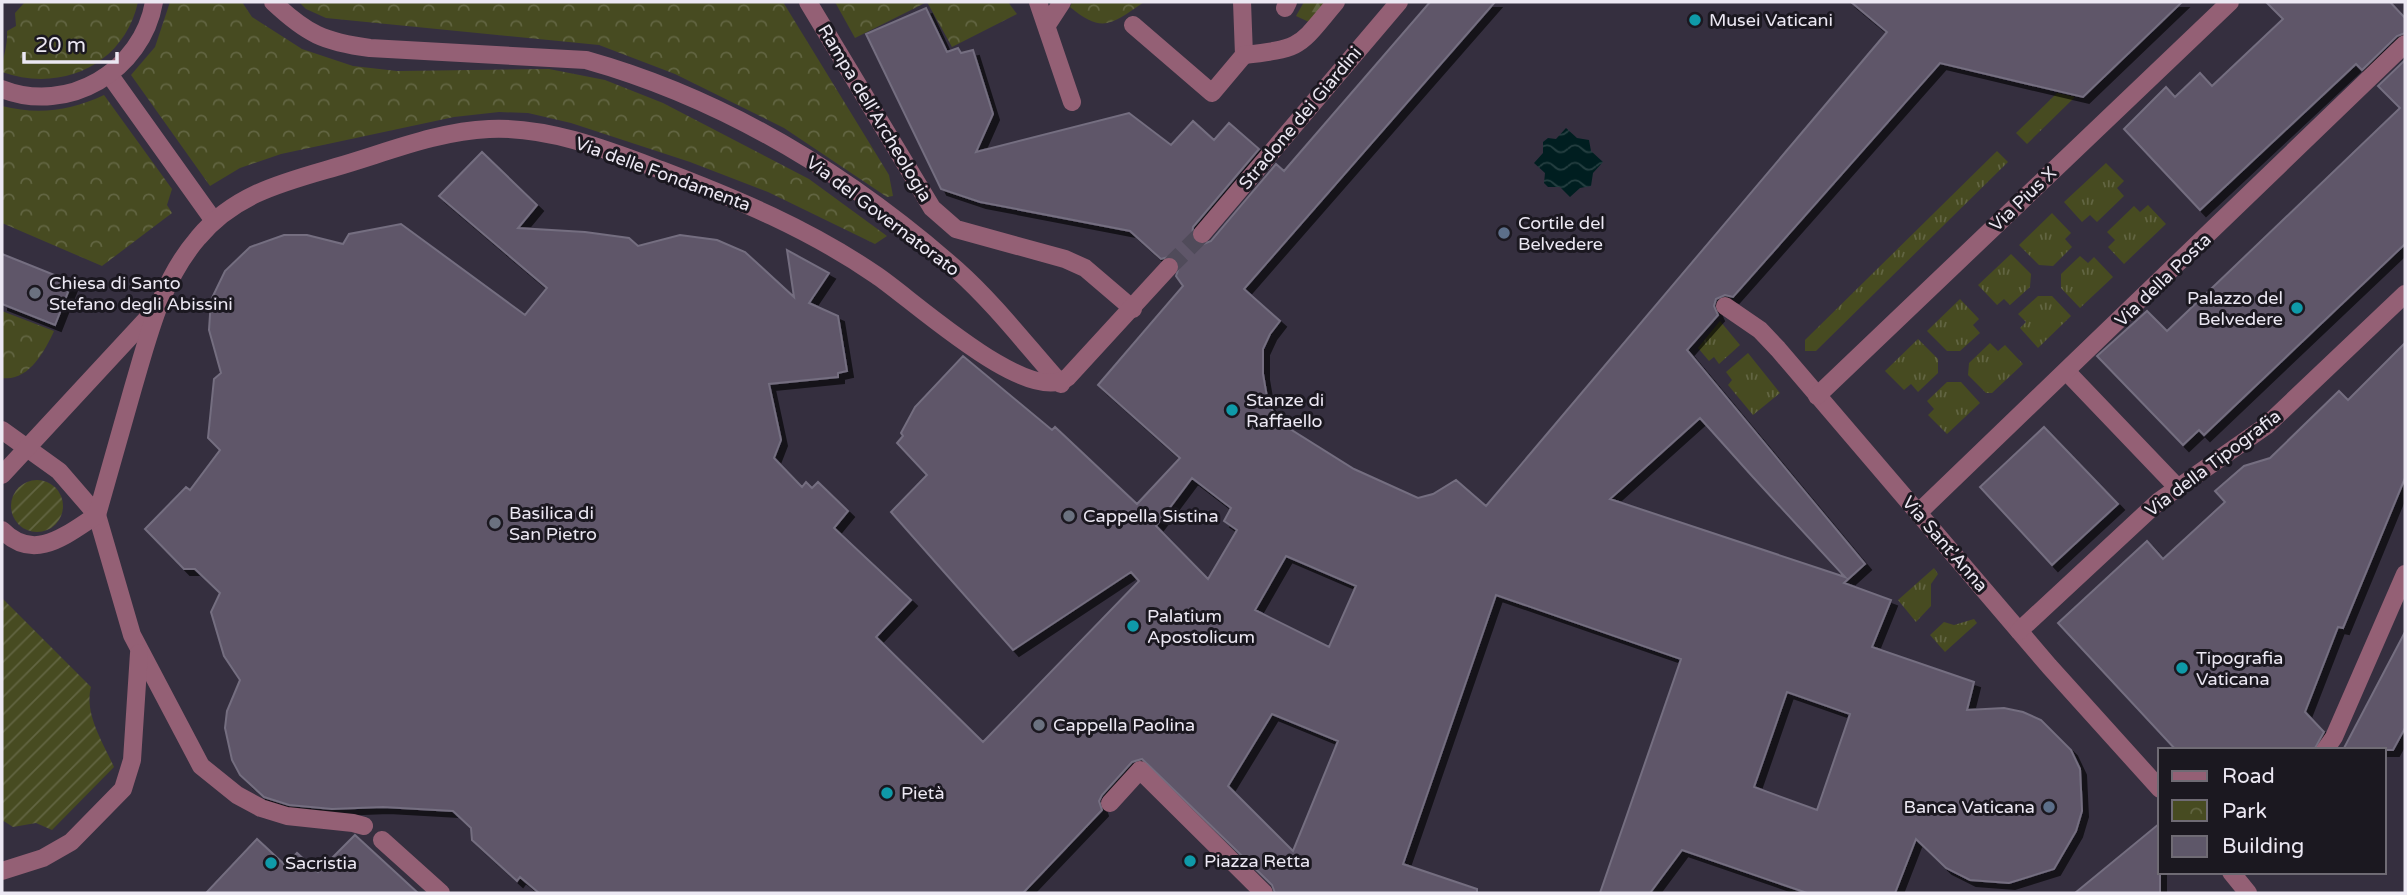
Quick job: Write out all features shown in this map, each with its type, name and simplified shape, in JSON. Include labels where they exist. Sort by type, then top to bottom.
[{"type":"street","points":[[2,89],[29,97],[53,97],[86,88],[109,74],[141,40],[154,2]]},
{"type":"street","name":"Via del Governatorato","points":[[273,2],[300,27],[335,43],[370,48],[586,60],[620,70],[738,120],[839,178],[957,270],[1061,384]]},
{"type":"street","name":"Rampa dell'Archeologia","points":[[808,2],[932,208],[956,229],[1065,259],[1085,268],[1133,309]]},
{"type":"street","points":[[1038,2],[1072,102]]},
{"type":"street","points":[[1047,25],[1062,2]]},
{"type":"street","points":[[1241,2],[1244,55]]},
{"type":"street","points":[[1133,25],[1212,93],[1244,55],[1292,49],[1302,42],[1336,2]]},
{"type":"street","name":"Stradone dei Giardini","points":[[1202,234],[1399,2]]},
{"type":"street","name":"Via Pius X","points":[[1816,396],[2230,2]]},
{"type":"street","name":"Via della Posta","points":[[1919,513],[2405,44]]},
{"type":"street","points":[[109,74],[214,221]]},
{"type":"street","name":"Via delle Fondamenta","points":[[156,308],[188,251],[214,221],[248,196],[303,177],[466,132],[517,129],[576,141],[636,161],[787,221],[870,270],[971,346],[1019,375],[1048,385],[1061,384]]},
{"type":"street","points":[[1061,384],[1169,267]]},
{"type":"street","name":"Via della Tipografia","points":[[2019,631],[2160,500],[2266,426],[2405,294]]},
{"type":"street","name":"Via Sant'Anna","points":[[1725,306],[1760,330],[2019,631],[2158,787]]},
{"type":"street","points":[[2,475],[156,308]]},
{"type":"street","points":[[2,530],[16,542],[38,546],[60,538],[97,515],[156,308]]},
{"type":"street","points":[[2067,372],[2178,488]]},
{"type":"street","points":[[2,430],[59,471],[97,515],[117,591],[139,652],[201,766],[261,808],[287,816],[364,826]]},
{"type":"street","points":[[2326,748],[2334,737],[2405,574]]},
{"type":"street","points":[[2,870],[43,858],[71,842],[123,789],[132,760],[139,652]]},
{"type":"street","points":[[1110,803],[1140,770],[1264,893]]},
{"type":"street","points":[[382,840],[441,893]]},
{"type":"street","points":[[2233,874],[2248,893]]},
{"type":"green space","points":[[25,2],[138,2],[131,24],[119,42],[104,57],[67,76],[46,79],[24,78],[2,72],[7,31],[16,26],[15,13]]},
{"type":"green space","points":[[170,2],[242,2],[252,17],[302,49],[353,66],[397,71],[549,69],[605,80],[663,103],[809,179],[887,236],[875,244],[768,192],[690,162],[571,123],[528,113],[499,112],[454,117],[281,154],[240,168],[210,186],[131,75],[155,47]]},
{"type":"green space","points":[[299,2],[783,2],[889,175],[893,196],[887,197],[784,128],[675,74],[599,45],[326,18],[306,9]]},
{"type":"green space","points":[[835,2],[927,2],[855,38]]},
{"type":"green space","points":[[927,2],[1008,2],[1017,14],[952,47]]},
{"type":"green space","points":[[1072,2],[1144,2],[1116,20],[1100,23],[1081,16],[1070,7]]},
{"type":"green space","points":[[1304,2],[1326,2],[1309,22],[1296,16]]},
{"type":"green space","points":[[2057,93],[2075,97],[2027,144],[2016,133]]},
{"type":"green space","points":[[104,95],[172,189],[167,205],[172,213],[102,266],[2,223],[2,106],[54,110],[79,105]]},
{"type":"green space","points":[[1997,151],[2008,162],[1816,351],[1805,351],[1805,340]]},
{"type":"green space","points":[[2106,163],[2124,181],[2117,188],[2124,196],[2097,222],[2090,215],[2082,222],[2064,202]]},
{"type":"green space","points":[[2148,205],[2166,224],[2124,264],[2108,247],[2115,240],[2107,232],[2134,206],[2140,212]]},
{"type":"green space","points":[[2052,213],[2071,233],[2065,239],[2072,247],[2053,266],[2039,265],[2019,245]]},
{"type":"green space","points":[[2011,254],[2031,274],[2030,287],[2010,305],[2004,299],[1997,305],[1978,285]]},
{"type":"green space","points":[[2080,256],[2088,263],[2094,257],[2113,277],[2080,308],[2061,288],[2061,274]]},
{"type":"green space","points":[[2038,296],[2052,296],[2071,316],[2038,348],[2020,328],[2026,322],[2018,314]]},
{"type":"green space","points":[[1960,299],[1979,319],[1973,325],[1980,333],[1960,351],[1947,351],[1927,331]]},
{"type":"green space","points":[[2,311],[54,331],[34,364],[20,375],[11,378],[2,378]]},
{"type":"green space","points":[[1720,321],[1740,345],[1719,364],[1714,357],[1709,361],[1698,348]]},
{"type":"green space","points":[[1918,339],[1938,359],[1938,373],[1918,392],[1911,384],[1904,390],[1885,371]]},
{"type":"green space","points":[[1990,343],[1998,351],[2005,345],[2023,364],[1992,393],[1986,393],[1968,375],[1969,363]]},
{"type":"green space","points":[[1748,353],[1780,393],[1753,415],[1728,385],[1732,380],[1726,372]]},
{"type":"green space","points":[[1947,382],[1961,382],[1980,403],[1947,434],[1928,415],[1934,409],[1927,401]]},
{"type":"green space","points":[[37,480],[56,487],[63,506],[56,525],[37,532],[18,525],[11,506],[18,487]]},
{"type":"green space","points":[[1934,568],[1938,574],[1931,584],[1931,606],[1916,622],[1898,600]]},
{"type":"green space","points":[[2,598],[91,687],[92,718],[114,767],[52,830],[36,823],[13,827],[2,820]]},
{"type":"green space","points":[[1974,619],[1977,623],[1945,652],[1930,635],[1944,622],[1954,625]]},
{"type":"water","points":[[1566,128],[1577,138],[1589,140],[1591,151],[1603,162],[1593,173],[1591,186],[1580,188],[1570,197],[1560,187],[1548,187],[1544,183],[1545,173],[1534,163],[1543,153],[1543,142],[1548,138],[1556,139]]},
{"type":"building","points":[[1430,2],[1495,2],[1244,289],[1280,321],[1263,349],[1263,374],[1268,403],[1279,422],[1354,469],[1418,498],[1433,494],[1456,480],[1486,506],[1887,32],[1851,2],[2182,2],[2083,97],[1940,63],[1733,297],[1725,295],[1716,299],[1714,306],[1718,315],[1687,350],[1865,564],[1844,583],[1891,600],[1872,647],[1974,682],[1967,710],[2004,708],[2023,712],[2041,720],[2071,750],[2080,769],[2082,811],[2076,831],[2054,869],[2009,883],[1970,880],[1946,868],[1916,839],[1895,893],[1807,893],[1682,850],[1650,893],[1600,893],[1681,659],[1496,595],[1403,864],[1477,889],[1477,893],[1275,893],[1272,885],[1142,759],[1132,762],[1102,795],[1099,801],[1102,810],[1023,893],[539,893],[520,877],[517,881],[472,840],[471,828],[453,811],[383,807],[332,809],[289,805],[264,797],[240,775],[232,760],[225,728],[227,711],[240,680],[224,656],[211,612],[220,593],[195,569],[184,569],[145,529],[186,487],[190,490],[220,450],[208,438],[214,379],[221,373],[209,330],[211,300],[225,271],[250,247],[284,235],[307,235],[343,244],[349,234],[401,224],[525,315],[547,288],[439,196],[482,152],[537,205],[518,228],[629,238],[638,246],[680,235],[717,240],[745,252],[794,297],[787,250],[829,273],[809,303],[838,316],[847,371],[838,373],[838,377],[769,384],[781,440],[774,458],[802,487],[806,482],[812,488],[818,482],[848,511],[834,528],[911,600],[876,637],[983,742],[1139,581],[1131,572],[1013,650],[891,512],[927,475],[897,443],[903,436],[901,433],[915,407],[963,356],[1052,430],[1055,427],[1137,504],[1180,458],[1098,385],[1183,286],[1176,276],[1180,264],[1172,256],[1161,259],[1130,231],[980,202],[941,189],[866,34],[926,8],[947,52],[958,48],[961,53],[973,50],[993,114],[976,152],[1129,113],[1171,145],[1193,121],[1214,140],[1229,123],[1259,149],[1193,227],[1192,238],[1201,245],[1211,241],[1276,164],[1284,171]],"holes":[[[1700,418],[1845,577],[1610,499]],[[1192,478],[1231,508],[1224,521],[1237,530],[1208,579],[1156,526]],[[1286,556],[1356,586],[1329,647],[1255,610]],[[1787,692],[1850,714],[1817,810],[1754,787]],[[1272,714],[1338,741],[1293,851],[1228,786]]]},
{"type":"building","points":[[2266,2],[2390,2],[2405,18],[2405,33],[2397,36],[2362,70],[2356,64],[2200,210],[2124,129],[2166,87],[2175,97],[2200,73],[2212,86],[2283,19]]},
{"type":"building","name":"Palazzo del Belvedere","points":[[2405,60],[2405,244],[2204,435],[2199,430],[2183,445],[2097,356],[2147,311],[2167,331],[2400,108],[2378,86]]},
{"type":"building","name":"Chiesa di Santo Stefano degli Abissini","points":[[2,254],[72,282],[55,325],[2,304]]},
{"type":"building","points":[[2405,343],[2405,478],[2343,628],[2338,627],[2305,712],[2324,732],[2315,748],[2174,748],[2058,623],[2147,541],[2163,559],[2225,502],[2215,491],[2244,466],[2270,458],[2339,391],[2348,400]]},
{"type":"building","points":[[2044,427],[2118,504],[2052,565],[1980,487]]},
{"type":"building","points":[[2405,632],[2405,728],[2393,750],[2344,748]]},
{"type":"building","points":[[2158,825],[2160,893],[2075,893]]},
{"type":"building","name":"Sacristia","points":[[355,835],[418,893],[206,893],[257,839],[285,865],[297,853],[318,872]]},
{"type":"tunnel","points":[[1169,267],[1202,234]]},
{"type":"place","name":"Musei Vaticani","points":[[1695,20]]},
{"type":"place","name":"Cortile del Belvedere","points":[[1504,233]]},
{"type":"place","name":"Chiesa di Santo Stefano degli Abissini","points":[[35,293]]},
{"type":"place","name":"Palazzo del Belvedere","points":[[2297,308]]},
{"type":"place","name":"Stanze di Raffaello","points":[[1232,410]]},
{"type":"place","name":"Cappella Sistina","points":[[1069,516]]},
{"type":"place","name":"Basilica di San Pietro","points":[[495,523]]},
{"type":"place","name":"Palatium Apostolicum","points":[[1133,626]]},
{"type":"place","name":"Tipografia Vaticana","points":[[2182,668]]},
{"type":"place","name":"Cappella Paolina","points":[[1039,725]]},
{"type":"place","name":"Pietà","points":[[887,793]]},
{"type":"place","name":"Banca Vaticana","points":[[2049,807]]},
{"type":"place","name":"Piazza Retta","points":[[1190,861]]},
{"type":"place","name":"Sacristia","points":[[271,863]]}]
